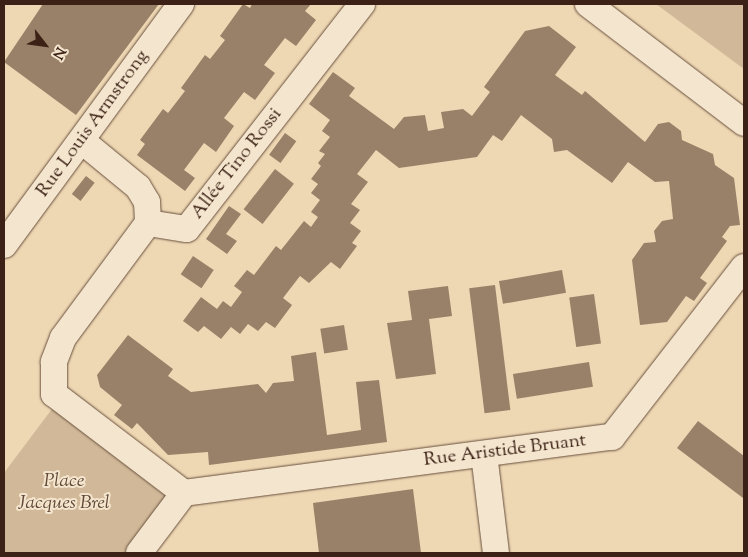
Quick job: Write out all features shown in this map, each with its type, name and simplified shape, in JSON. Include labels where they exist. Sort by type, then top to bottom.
[{"type":"street","name":"Rue Louis Armstrong","points":[[4,245],[181,4]]},
{"type":"street","name":"Allée Tino Rossi","points":[[148,223],[187,230],[362,4]]},
{"type":"street","points":[[588,4],[744,123]]},
{"type":"street","points":[[82,140],[138,187],[147,202],[148,223],[63,338],[54,362],[54,394],[184,492],[139,553]]},
{"type":"street","name":"Rue Aristide Bruant","points":[[184,492],[612,437],[744,267]]},
{"type":"street","points":[[484,454],[496,553]]},
{"type":"green space","points":[[656,4],[744,4],[744,69]]},
{"type":"green space","name":"Place Jacques Brel","points":[[52,409],[170,499],[129,553],[4,553],[4,473]]},
{"type":"building","points":[[43,4],[159,4],[76,115],[4,62]]},
{"type":"building","points":[[243,4],[250,8],[252,4],[311,4],[305,11],[316,20],[296,46],[285,38],[264,65],[275,73],[255,100],[244,92],[224,118],[234,126],[216,152],[204,143],[184,170],[195,178],[185,191],[137,155],[145,144],[140,140],[163,109],[168,113],[185,91],[181,88],[205,55],[210,59],[225,40],[220,36]]},
{"type":"building","points":[[549,26],[576,47],[555,75],[582,95],[585,91],[645,142],[658,124],[669,122],[681,131],[682,140],[713,154],[715,165],[734,178],[740,225],[730,226],[722,237],[727,241],[700,278],[707,283],[694,301],[686,296],[667,322],[640,325],[632,260],[644,243],[656,242],[654,231],[662,221],[673,219],[669,181],[655,182],[628,162],[612,183],[567,150],[554,152],[552,139],[521,115],[502,141],[493,135],[477,157],[399,168],[376,150],[357,174],[368,182],[351,204],[360,210],[350,223],[361,231],[352,243],[357,246],[340,269],[331,262],[309,283],[300,276],[283,298],[292,305],[275,328],[266,322],[258,331],[248,324],[240,334],[231,327],[221,339],[204,326],[198,332],[183,321],[201,297],[217,309],[223,301],[231,307],[242,292],[234,286],[247,270],[254,275],[276,246],[281,250],[304,221],[311,227],[318,217],[311,212],[320,200],[311,193],[318,184],[311,179],[321,166],[318,163],[325,154],[319,151],[330,137],[322,131],[330,120],[309,104],[333,72],[355,88],[349,96],[394,129],[404,117],[425,115],[428,131],[444,128],[441,112],[463,109],[472,116],[490,92],[484,87],[525,31]]},
{"type":"building","points":[[285,133],[296,141],[280,163],[269,155]]},
{"type":"building","points":[[275,169],[294,184],[263,224],[244,209]]},
{"type":"building","points":[[86,176],[95,183],[81,201],[72,194]]},
{"type":"building","points":[[229,206],[241,214],[226,234],[237,241],[227,254],[206,239]]},
{"type":"building","points":[[193,256],[214,270],[201,288],[181,274]]},
{"type":"building","points":[[562,270],[566,293],[503,304],[499,281]]},
{"type":"building","points":[[495,285],[510,410],[485,413],[469,288]]},
{"type":"building","points":[[448,286],[452,316],[429,319],[436,374],[396,379],[387,323],[412,320],[408,291]]},
{"type":"building","points":[[594,294],[601,344],[576,347],[569,297]]},
{"type":"building","points":[[344,325],[348,350],[324,353],[320,329]]},
{"type":"building","points":[[128,335],[173,369],[168,376],[191,392],[258,384],[266,393],[273,383],[294,381],[291,356],[316,352],[327,435],[361,430],[356,382],[379,380],[387,442],[209,465],[208,452],[168,455],[137,423],[132,429],[114,415],[122,405],[100,387],[97,375]]},
{"type":"building","points":[[589,362],[593,387],[517,399],[513,374]]},
{"type":"building","points":[[698,421],[744,456],[743,498],[677,448]]},
{"type":"building","points":[[413,489],[421,553],[319,553],[313,503]]}]
